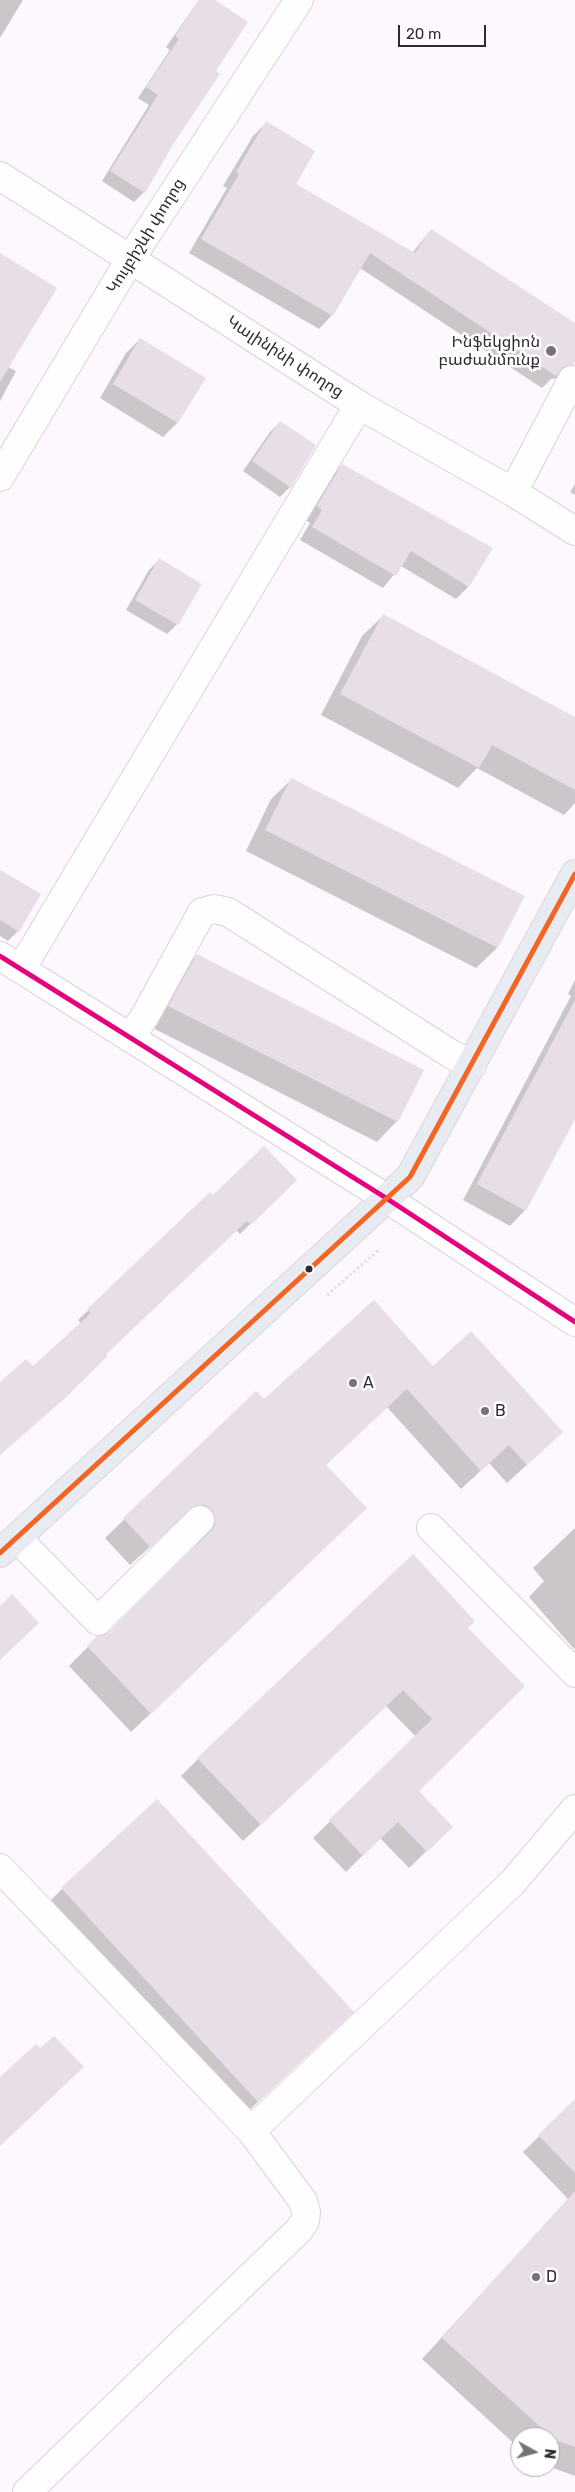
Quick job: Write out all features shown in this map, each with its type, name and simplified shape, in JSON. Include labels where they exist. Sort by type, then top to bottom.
[{"type":"main road","points":[[8,1545],[410,1177],[575,874]]},
{"type":"street","name":"Կույբիշևի փողոց","points":[[0,477],[131,258],[299,0]]},
{"type":"street","name":"Կալինինի փողոց","points":[[0,176],[360,405],[513,492],[575,531]]},
{"type":"street","points":[[513,492],[572,380]]},
{"type":"street","points":[[360,405],[11,963],[386,1198],[575,1322]]},
{"type":"street","points":[[130,1038],[145,1016],[202,912],[214,909],[228,912],[451,1054],[472,1065]]},
{"type":"street","points":[[8,1545],[98,1621],[200,1520]]},
{"type":"street","points":[[431,1528],[575,1673]]},
{"type":"street","points":[[251,2131],[512,1883],[575,1809]]},
{"type":"street","points":[[0,1868],[251,2131],[302,2200],[306,2212],[305,2221],[291,2239],[27,2492]]},
{"type":"building","points":[[199,0],[215,0],[248,22],[216,71],[220,74],[174,143],[145,193],[110,171],[158,95],[146,87],[179,39],[175,36]]},
{"type":"building","points":[[266,121],[315,151],[296,184],[415,253],[431,229],[575,323],[575,361],[573,365],[563,367],[556,376],[370,253],[333,316],[201,239],[239,174],[236,172]]},
{"type":"building","points":[[0,253],[57,288],[0,382]]},
{"type":"building","points":[[140,338],[206,378],[178,423],[113,384]]},
{"type":"building","points":[[280,421],[316,445],[291,488],[252,461]]},
{"type":"building","points":[[342,464],[493,548],[469,587],[411,551],[396,576],[312,527],[322,510],[317,506]]},
{"type":"building","points":[[159,558],[202,584],[178,625],[135,600]]},
{"type":"building","points":[[383,614],[575,717],[575,790],[492,745],[479,768],[340,694]]},
{"type":"building","points":[[291,778],[525,896],[498,948],[265,830]]},
{"type":"building","points":[[0,870],[41,894],[19,932],[0,920]]},
{"type":"building","points":[[197,954],[424,1070],[398,1122],[168,1006]]},
{"type":"building","points":[[575,1000],[575,1119],[526,1211],[477,1184]]},
{"type":"building","points":[[264,1146],[297,1180],[251,1225],[247,1221],[106,1354],[108,1356],[63,1400],[0,1455],[0,1382],[26,1359],[33,1366],[91,1313],[87,1309],[210,1192],[213,1195]]},
{"type":"building","points":[[374,1300],[433,1366],[471,1331],[563,1432],[527,1465],[509,1445],[481,1471],[407,1389],[326,1465],[367,1508],[151,1714],[87,1646],[97,1636],[109,1632],[211,1531],[215,1525],[215,1517],[211,1509],[205,1505],[196,1505],[150,1547],[123,1518],[256,1391],[264,1399]]},
{"type":"building","points":[[413,1554],[475,1621],[468,1628],[525,1686],[419,1791],[453,1827],[427,1852],[398,1822],[363,1856],[329,1820],[432,1719],[403,1690],[261,1825],[197,1758]]},
{"type":"building","points":[[12,1594],[39,1623],[0,1660],[0,1606]]},
{"type":"building","points":[[157,1799],[354,2012],[258,2102],[61,1888]]},
{"type":"building","points":[[54,2036],[84,2067],[0,2146],[0,2077],[36,2044],[40,2048]]},
{"type":"building","points":[[575,2099],[575,2173],[538,2135]]},
{"type":"building","name":"D","points":[[575,2191],[575,2447],[560,2442],[560,2427],[541,2427],[442,2338]]},
{"type":"transit line","points":[[0,1553],[410,1177],[575,874]]},
{"type":"transit line","points":[[0,956],[386,1198],[575,1322]]},
{"type":"place","name":"Ինֆեկցիոն բաժանմունք","points":[[551,351]]},
{"type":"place","name":"A","points":[[353,1383]]},
{"type":"place","name":"B","points":[[485,1411]]},
{"type":"place","name":"D","points":[[536,2277]]}]
